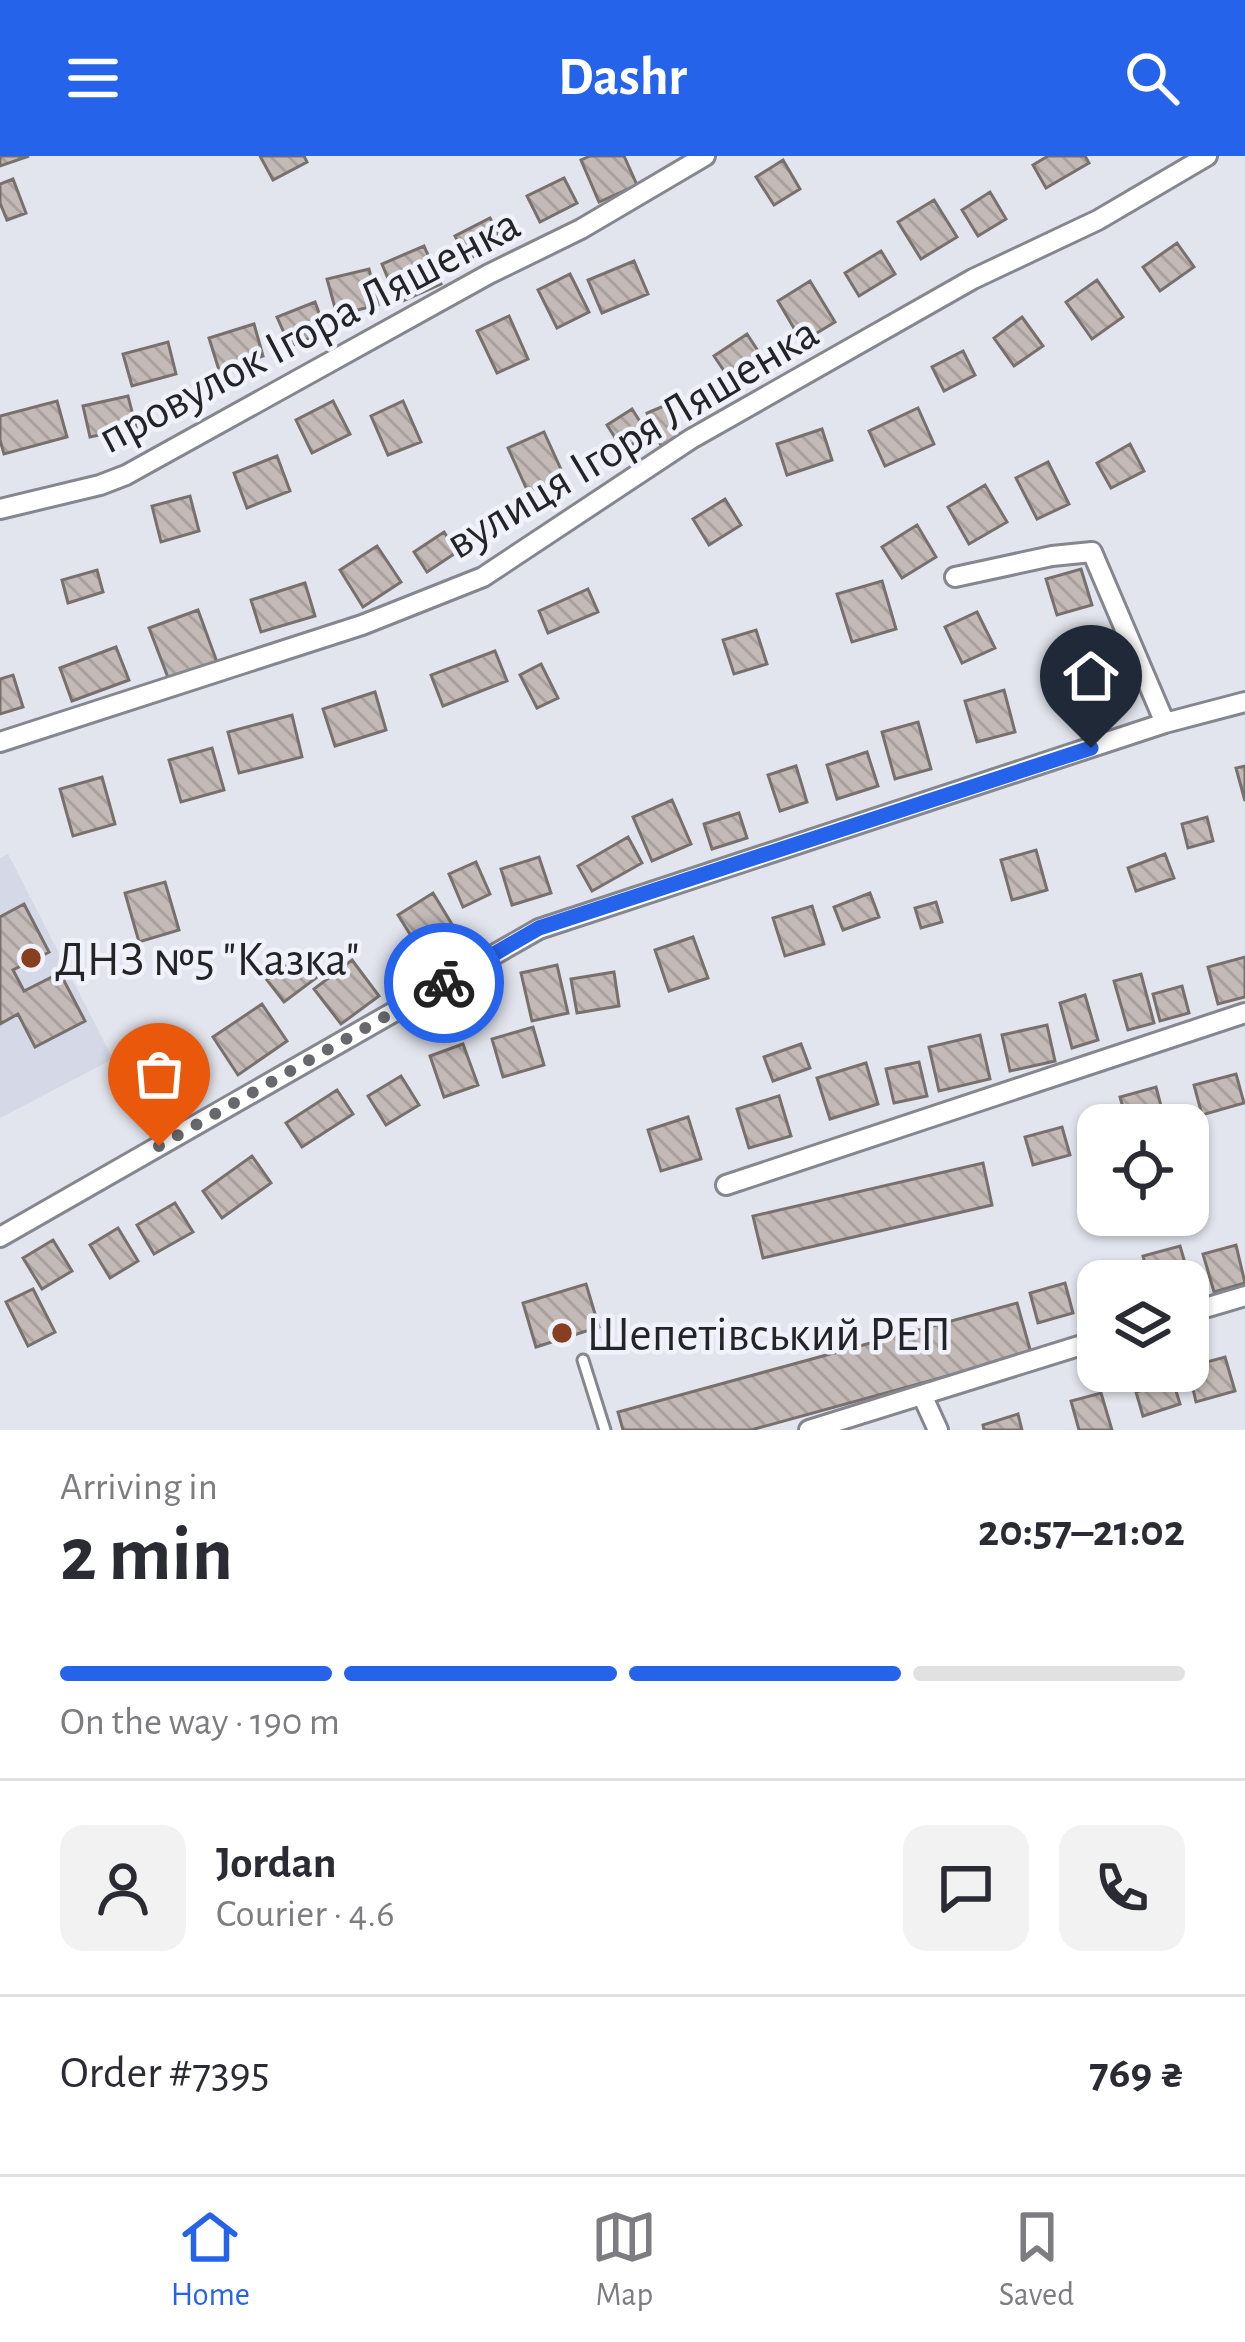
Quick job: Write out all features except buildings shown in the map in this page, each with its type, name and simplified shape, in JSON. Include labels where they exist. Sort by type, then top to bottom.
[{"type":"street","name":"провулок Ігора Ляшенка","points":[[0,508],[126,475],[489,274],[581,229],[705,156]]},
{"type":"street","name":"вулиця Ігоря Ляшенка","points":[[0,742],[362,626],[483,578],[691,439],[973,279],[1098,220],[1207,156]]},
{"type":"street","points":[[955,577],[1092,552],[1166,723]]},
{"type":"street","points":[[0,1237],[539,928],[1166,723],[1245,702]]},
{"type":"street","points":[[726,1185],[1245,1013]]},
{"type":"street","points":[[1209,1307],[1245,1296]]},
{"type":"street","points":[[809,1430],[1077,1347]]},
{"type":"street","points":[[922,1395],[938,1430]]},
{"type":"lane","points":[[583,1360],[605,1430]]},
{"type":"shaded area","name":"ДНЗ №5 \"Казка\"","points":[[8,854],[113,1059],[0,1118],[0,858]]},
{"type":"way so far","points":[[159,1146],[444,983]]},
{"type":"place","name":"ДНЗ №5 \"Казка\"","points":[[31,958]]},
{"type":"place","name":"Шепетівський РЕП","points":[[562,1333]]},
{"type":"route","points":[[444,983],[539,928],[1091,748]]}]
